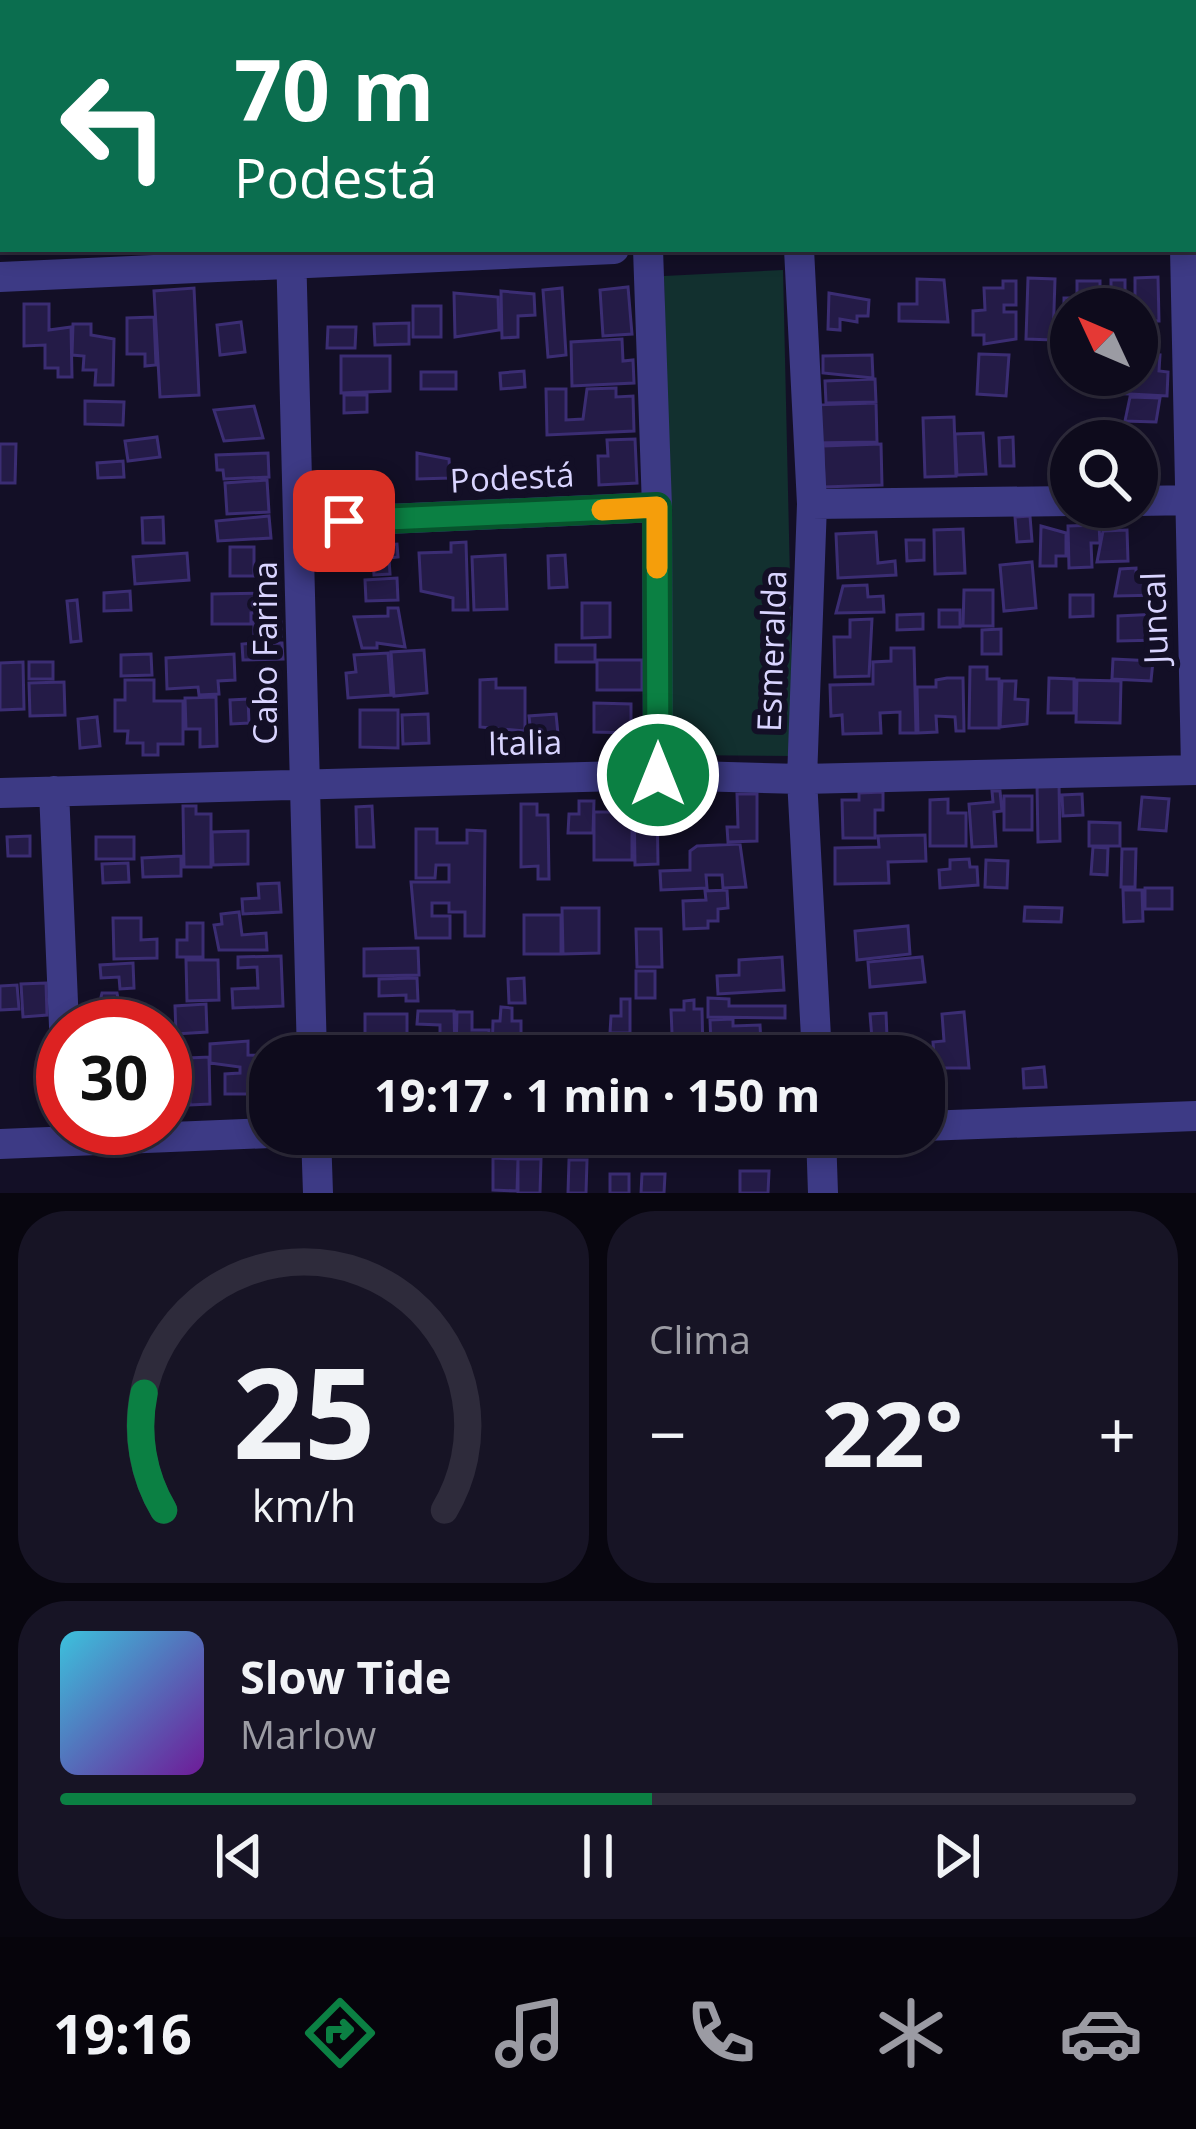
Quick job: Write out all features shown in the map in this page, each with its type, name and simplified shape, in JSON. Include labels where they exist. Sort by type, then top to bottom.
[{"type":"street","points":[[0,277],[292,256],[476,252]]},
{"type":"street","points":[[648,252],[657,507],[658,775]]},
{"type":"street","name":"Esmeralda","points":[[799,252],[812,504],[802,779],[816,1035]]},
{"type":"street","name":"Juncal","points":[[1184,252],[1196,769]]},
{"type":"street","name":"Cabo Farina","points":[[292,256],[302,782],[312,1035]]},
{"type":"street","points":[[1158,501],[1191,500]]},
{"type":"street","points":[[812,504],[1050,501]]},
{"type":"street","name":"Podestá","points":[[299,523],[657,507]]},
{"type":"street","name":"Italia","points":[[0,793],[302,782],[658,775],[802,779],[1196,769]]},
{"type":"street","points":[[54,791],[63,999]]},
{"type":"street","points":[[945,1125],[1196,1116]]},
{"type":"street","points":[[192,1133],[249,1133]]},
{"type":"street","points":[[0,1144],[36,1139]]},
{"type":"street","points":[[316,1155],[317,1193]]},
{"type":"street","points":[[822,1155],[823,1193]]},
{"type":"green space","points":[[783,270],[794,756],[673,755],[664,276]]},
{"type":"building","points":[[1158,277],[1159,321],[1158,288],[1135,288],[1135,278]]},
{"type":"building","points":[[1028,278],[1055,279],[1055,288],[1050,288],[1050,340],[1026,339]]},
{"type":"building","points":[[917,279],[944,280],[948,322],[899,321],[899,304],[917,304]]},
{"type":"building","points":[[1111,280],[1125,280],[1125,288],[1111,288]]},
{"type":"building","points":[[1003,281],[1016,281],[1016,305],[1004,305],[1004,312],[1016,312],[1016,339],[984,344],[984,335],[973,335],[973,311],[985,310],[984,288],[1003,288]]},
{"type":"building","points":[[1077,281],[1100,281],[1100,288],[1077,288]]},
{"type":"building","points":[[628,287],[632,334],[603,336],[600,290]]},
{"type":"building","points":[[194,288],[199,395],[160,397],[154,291]]},
{"type":"building","points":[[562,288],[566,355],[548,357],[543,290]]},
{"type":"building","points":[[501,291],[534,294],[535,315],[518,316],[518,337],[502,338]]},
{"type":"building","points":[[454,293],[498,297],[499,330],[455,337]]},
{"type":"building","points":[[829,293],[869,300],[868,316],[857,316],[857,322],[840,319],[840,330],[828,329]]},
{"type":"building","points":[[24,304],[49,304],[49,330],[71,327],[72,377],[58,377],[58,368],[45,368],[45,345],[24,346]]},
{"type":"building","points":[[413,306],[441,306],[441,337],[413,337]]},
{"type":"building","points":[[154,317],[156,365],[145,366],[145,354],[127,354],[127,318]]},
{"type":"building","points":[[241,322],[245,352],[220,355],[217,325]]},
{"type":"building","points":[[409,323],[409,344],[375,345],[374,324]]},
{"type":"building","points":[[73,324],[91,324],[91,335],[114,339],[113,385],[95,385],[96,370],[83,370],[84,356],[72,355]]},
{"type":"building","points":[[328,327],[356,327],[355,348],[327,348]]},
{"type":"building","points":[[622,339],[623,361],[633,360],[634,383],[572,386],[571,342]]},
{"type":"building","points":[[979,354],[1009,355],[1006,396],[977,394]]},
{"type":"building","points":[[872,355],[873,378],[823,373],[823,356]]},
{"type":"building","points":[[1158,355],[1159,371],[1168,372],[1167,396],[1158,396]]},
{"type":"building","points":[[341,356],[390,356],[390,391],[341,393]]},
{"type":"building","points":[[524,371],[525,387],[501,389],[500,373]]},
{"type":"building","points":[[421,372],[456,372],[456,389],[421,389]]},
{"type":"building","points":[[875,379],[876,402],[826,403],[825,381]]},
{"type":"building","points":[[616,388],[616,397],[633,396],[634,431],[547,435],[546,389],[566,389],[566,420],[583,419],[587,389]]},
{"type":"building","points":[[344,395],[367,395],[367,412],[344,413]]},
{"type":"building","points":[[1130,397],[1160,398],[1156,420],[1125,420]]},
{"type":"building","points":[[85,401],[124,402],[123,425],[85,424]]},
{"type":"building","points":[[876,403],[877,442],[812,443],[811,405]]},
{"type":"building","points":[[254,406],[263,438],[224,441],[214,410]]},
{"type":"building","points":[[954,417],[956,476],[925,477],[923,418]]},
{"type":"building","points":[[983,433],[986,474],[957,475],[955,434]]},
{"type":"building","points":[[157,437],[160,457],[128,461],[125,441]]},
{"type":"building","points":[[1013,437],[1014,466],[1000,466],[999,438]]},
{"type":"building","points":[[635,439],[637,483],[599,485],[598,456],[608,456],[607,440]]},
{"type":"building","points":[[0,444],[16,444],[15,483],[0,483]]},
{"type":"building","points":[[881,444],[882,485],[824,487],[823,446]]},
{"type":"building","points":[[268,453],[269,477],[224,479],[223,470],[217,470],[216,455]]},
{"type":"building","points":[[417,453],[449,459],[450,478],[417,479]]},
{"type":"building","points":[[123,461],[124,477],[98,478],[97,463]]},
{"type":"building","points":[[267,480],[269,512],[227,514],[225,483]]},
{"type":"building","points":[[269,516],[271,538],[218,541],[216,521]]},
{"type":"building","points":[[1030,516],[1032,541],[1017,542],[1015,517]]},
{"type":"building","points":[[163,517],[164,543],[143,543],[142,518]]},
{"type":"building","points":[[1041,526],[1066,533],[1066,556],[1056,556],[1056,566],[1040,566]]},
{"type":"building","points":[[1068,528],[1099,528],[1100,543],[1091,543],[1092,567],[1069,568]]},
{"type":"building","points":[[963,529],[965,573],[935,574],[934,530]]},
{"type":"building","points":[[1127,530],[1128,561],[1097,562],[1103,531]]},
{"type":"building","points":[[876,532],[878,563],[895,561],[896,575],[838,578],[836,534]]},
{"type":"building","points":[[906,540],[924,540],[924,560],[907,561]]},
{"type":"building","points":[[466,542],[468,610],[453,610],[453,598],[421,591],[419,553],[451,552],[451,543]]},
{"type":"building","points":[[397,544],[398,557],[389,558],[390,574],[374,575],[372,546]]},
{"type":"building","points":[[230,547],[254,547],[254,576],[230,576]]},
{"type":"building","points":[[187,553],[189,580],[135,584],[133,557]]},
{"type":"building","points":[[505,555],[507,609],[474,610],[472,557]]},
{"type":"building","points":[[565,555],[567,587],[549,588],[548,556]]},
{"type":"building","points":[[1032,562],[1036,608],[1004,611],[1000,565]]},
{"type":"building","points":[[1136,568],[1136,576],[1161,575],[1162,595],[1115,596],[1120,569]]},
{"type":"building","points":[[397,578],[398,600],[366,601],[365,580]]},
{"type":"building","points":[[867,585],[868,597],[883,596],[884,612],[836,613],[843,586]]},
{"type":"building","points":[[964,590],[993,590],[993,626],[963,626]]},
{"type":"building","points":[[130,591],[131,610],[104,611],[104,593]]},
{"type":"building","points":[[270,593],[270,612],[251,613],[251,624],[212,624],[212,594]]},
{"type":"building","points":[[1070,595],[1093,595],[1093,616],[1070,617]]},
{"type":"building","points":[[77,600],[81,641],[71,642],[67,601]]},
{"type":"building","points":[[582,603],[610,603],[610,637],[582,638]]},
{"type":"building","points":[[388,608],[398,608],[405,647],[377,643],[377,648],[362,648],[354,617],[388,616]]},
{"type":"building","points":[[939,610],[960,610],[960,627],[939,627]]},
{"type":"building","points":[[923,614],[923,629],[897,630],[897,615]]},
{"type":"building","points":[[1159,614],[1160,640],[1118,641],[1118,616]]},
{"type":"building","points":[[872,619],[869,676],[835,677],[834,637],[850,637],[850,620]]},
{"type":"building","points":[[281,621],[281,636],[269,636],[269,643],[282,643],[283,659],[243,660],[242,644],[254,643],[254,622]]},
{"type":"building","points":[[1001,629],[1001,654],[982,654],[982,630]]},
{"type":"building","points":[[556,645],[595,645],[595,662],[556,662]]},
{"type":"building","points":[[891,648],[914,648],[916,733],[900,733],[900,712],[880,713],[881,733],[843,734],[842,715],[831,716],[830,685],[873,684],[873,662],[891,661]]},
{"type":"building","points":[[424,650],[427,693],[394,696],[391,652]]},
{"type":"building","points":[[388,653],[391,695],[348,698],[346,673],[356,672],[354,655]]},
{"type":"building","points":[[151,654],[152,675],[121,676],[121,655]]},
{"type":"building","points":[[234,654],[235,680],[218,681],[219,694],[199,695],[198,687],[167,689],[166,658]]},
{"type":"building","points":[[1113,659],[1153,661],[1151,681],[1112,679]]},
{"type":"building","points":[[597,660],[642,660],[642,690],[597,690]]},
{"type":"building","points":[[23,662],[24,709],[0,710],[0,663]]},
{"type":"building","points":[[29,662],[53,662],[53,679],[29,679]]},
{"type":"building","points":[[970,667],[987,667],[987,679],[999,679],[999,728],[969,728]]},
{"type":"building","points":[[963,678],[964,731],[956,731],[955,717],[936,716],[937,732],[918,733],[917,687],[936,687],[936,680]]},
{"type":"building","points":[[1049,678],[1074,679],[1074,713],[1048,713]]},
{"type":"building","points":[[496,679],[496,688],[525,688],[525,731],[480,727],[480,680]]},
{"type":"building","points":[[125,680],[154,680],[154,701],[183,701],[183,744],[158,744],[158,755],[143,755],[143,743],[127,743],[128,731],[115,731],[115,700],[125,700]]},
{"type":"building","points":[[1077,680],[1121,681],[1120,723],[1076,722]]},
{"type":"building","points":[[1002,681],[1016,681],[1015,699],[1028,700],[1027,724],[1000,727]]},
{"type":"building","points":[[64,682],[65,715],[30,716],[29,683]]},
{"type":"building","points":[[216,697],[217,746],[200,747],[200,729],[186,729],[185,698]]},
{"type":"building","points":[[248,699],[249,723],[231,724],[230,700]]},
{"type":"building","points":[[594,703],[631,704],[631,733],[594,732]]},
{"type":"building","points":[[360,710],[398,710],[398,748],[360,747]]},
{"type":"building","points":[[428,714],[429,743],[403,744],[402,715]]},
{"type":"building","points":[[556,714],[558,734],[531,736],[529,716]]},
{"type":"building","points":[[97,717],[100,746],[80,748],[78,719]]},
{"type":"building","points":[[1037,784],[1059,784],[1060,841],[1038,842]]},
{"type":"building","points":[[992,791],[1000,791],[1002,811],[994,812],[996,846],[972,847],[969,804],[993,802]]},
{"type":"building","points":[[883,792],[883,810],[875,810],[875,838],[843,838],[842,800],[859,800],[859,793]]},
{"type":"building","points":[[737,794],[757,794],[757,841],[728,842],[727,827],[738,827]]},
{"type":"building","points":[[1082,794],[1083,815],[1063,816],[1062,795]]},
{"type":"building","points":[[1004,796],[1032,796],[1032,830],[1004,830]]},
{"type":"building","points":[[1142,797],[1169,799],[1166,831],[1139,829]]},
{"type":"building","points":[[948,799],[948,813],[966,813],[966,846],[930,846],[930,800]]},
{"type":"building","points":[[618,800],[632,800],[632,860],[594,860],[594,812],[618,812]]},
{"type":"building","points":[[579,801],[594,801],[593,833],[568,833],[569,814],[579,814]]},
{"type":"building","points":[[634,801],[657,801],[658,864],[635,865]]},
{"type":"building","points":[[521,804],[537,804],[537,815],[548,815],[549,879],[538,879],[538,866],[521,867]]},
{"type":"building","points":[[183,806],[196,806],[196,814],[211,814],[211,867],[184,867]]},
{"type":"building","points":[[372,806],[374,847],[357,847],[356,807]]},
{"type":"building","points":[[1089,822],[1120,823],[1120,846],[1089,846]]},
{"type":"building","points":[[416,829],[437,829],[437,843],[467,843],[467,830],[485,831],[484,936],[465,936],[465,912],[449,912],[449,903],[432,903],[432,916],[450,916],[450,938],[416,938],[411,882],[449,882],[449,865],[436,865],[435,878],[416,878]]},
{"type":"building","points":[[248,831],[248,864],[213,865],[212,832]]},
{"type":"building","points":[[925,835],[926,861],[888,862],[889,883],[835,884],[835,848],[879,847],[878,836]]},
{"type":"building","points":[[30,836],[30,856],[8,856],[7,837]]},
{"type":"building","points":[[96,837],[134,837],[134,859],[96,859]]},
{"type":"building","points":[[740,844],[746,887],[723,888],[722,875],[706,875],[707,888],[661,890],[660,871],[690,870],[690,851],[697,846]]},
{"type":"building","points":[[1093,847],[1108,848],[1107,875],[1091,874]]},
{"type":"building","points":[[1122,849],[1136,849],[1135,887],[1121,887]]},
{"type":"building","points":[[181,856],[181,876],[143,877],[142,858]]},
{"type":"building","points":[[969,859],[970,867],[977,867],[978,885],[940,888],[939,870],[950,869],[950,860]]},
{"type":"building","points":[[986,860],[1008,861],[1007,888],[985,887]]},
{"type":"building","points":[[128,863],[129,882],[103,883],[102,864]]},
{"type":"building","points":[[279,883],[281,912],[243,914],[242,899],[259,898],[258,884]]},
{"type":"building","points":[[1145,888],[1172,888],[1172,909],[1145,909]]},
{"type":"building","points":[[727,890],[728,908],[718,909],[718,921],[708,921],[708,928],[684,929],[683,901],[706,900],[705,891]]},
{"type":"building","points":[[1123,890],[1142,890],[1143,921],[1124,922]]},
{"type":"building","points":[[1025,907],[1062,908],[1061,922],[1024,921]]},
{"type":"building","points":[[562,908],[599,908],[599,953],[563,954]]},
{"type":"building","points":[[239,912],[242,935],[266,933],[267,950],[219,950],[214,925],[222,924],[221,914]]},
{"type":"building","points":[[524,915],[561,915],[561,954],[524,954]]},
{"type":"building","points":[[113,918],[141,918],[141,940],[157,939],[157,958],[114,959]]},
{"type":"building","points":[[187,923],[203,923],[203,957],[177,957],[177,940],[187,940]]},
{"type":"building","points":[[908,926],[910,954],[857,960],[855,931]]},
{"type":"building","points":[[636,929],[661,929],[662,967],[637,967]]},
{"type":"building","points":[[418,948],[419,975],[364,976],[364,949]]},
{"type":"building","points":[[281,956],[283,1006],[233,1008],[232,989],[258,988],[257,967],[238,968],[238,957]]},
{"type":"building","points":[[782,957],[784,990],[718,994],[717,976],[739,975],[739,960]]},
{"type":"building","points":[[922,957],[925,982],[870,987],[868,962]]},
{"type":"building","points":[[186,960],[218,960],[219,1000],[187,999]]},
{"type":"building","points":[[133,963],[134,988],[120,989],[119,977],[101,978],[100,965]]},
{"type":"building","points":[[636,971],[655,971],[655,998],[636,998]]},
{"type":"building","points":[[417,978],[418,1001],[406,1001],[406,995],[379,996],[379,979]]},
{"type":"building","points":[[524,978],[525,1003],[509,1003],[508,979]]},
{"type":"building","points":[[46,983],[46,999],[36,999],[36,1016],[23,1017],[21,984]]},
{"type":"building","points":[[17,985],[19,1009],[0,1010],[0,986]]},
{"type":"building","points":[[102,993],[117,993],[118,999],[101,999]]},
{"type":"building","points":[[708,998],[729,999],[729,1006],[785,1006],[785,1018],[708,1017]]},
{"type":"building","points":[[621,999],[630,999],[630,1033],[610,1033],[611,1016],[621,1016]]},
{"type":"building","points":[[694,1000],[694,1009],[702,1009],[703,1035],[672,1035],[671,1010],[684,1010],[684,1001]]},
{"type":"building","points":[[206,1004],[207,1032],[192,1033],[192,1005]]},
{"type":"building","points":[[501,1007],[512,1008],[512,1021],[521,1021],[521,1035],[493,1035],[493,1021],[500,1021]]},
{"type":"building","points":[[418,1011],[454,1011],[455,1035],[440,1035],[440,1025],[417,1024]]},
{"type":"building","points":[[457,1012],[472,1012],[472,1030],[489,1030],[489,1035],[456,1035]]},
{"type":"building","points":[[964,1012],[969,1068],[945,1068],[942,1014]]},
{"type":"building","points":[[886,1013],[887,1035],[872,1035],[870,1014]]},
{"type":"building","points":[[365,1014],[407,1014],[407,1035],[365,1035]]},
{"type":"building","points":[[733,1019],[733,1026],[760,1025],[761,1035],[711,1035],[710,1020]]},
{"type":"building","points":[[248,1041],[249,1094],[225,1094],[225,1074],[240,1073],[240,1067],[210,1063],[210,1044]]},
{"type":"building","points":[[209,1057],[210,1104],[192,1105],[192,1058]]},
{"type":"building","points":[[1044,1067],[1046,1087],[1024,1088],[1023,1069]]},
{"type":"building","points":[[493,1158],[518,1159],[517,1191],[493,1190]]},
{"type":"building","points":[[518,1159],[541,1159],[540,1193],[518,1193]]},
{"type":"building","points":[[569,1160],[587,1160],[586,1193],[568,1193]]},
{"type":"building","points":[[740,1171],[769,1171],[768,1193],[740,1193]]},
{"type":"building","points":[[610,1174],[629,1174],[629,1193],[610,1193]]},
{"type":"building","points":[[642,1174],[665,1174],[664,1193],[641,1193]]},
{"type":"slow traffic","points":[[602,510],[657,507],[657,568]]},
{"type":"route","points":[[344,521],[657,507],[658,775]]}]
